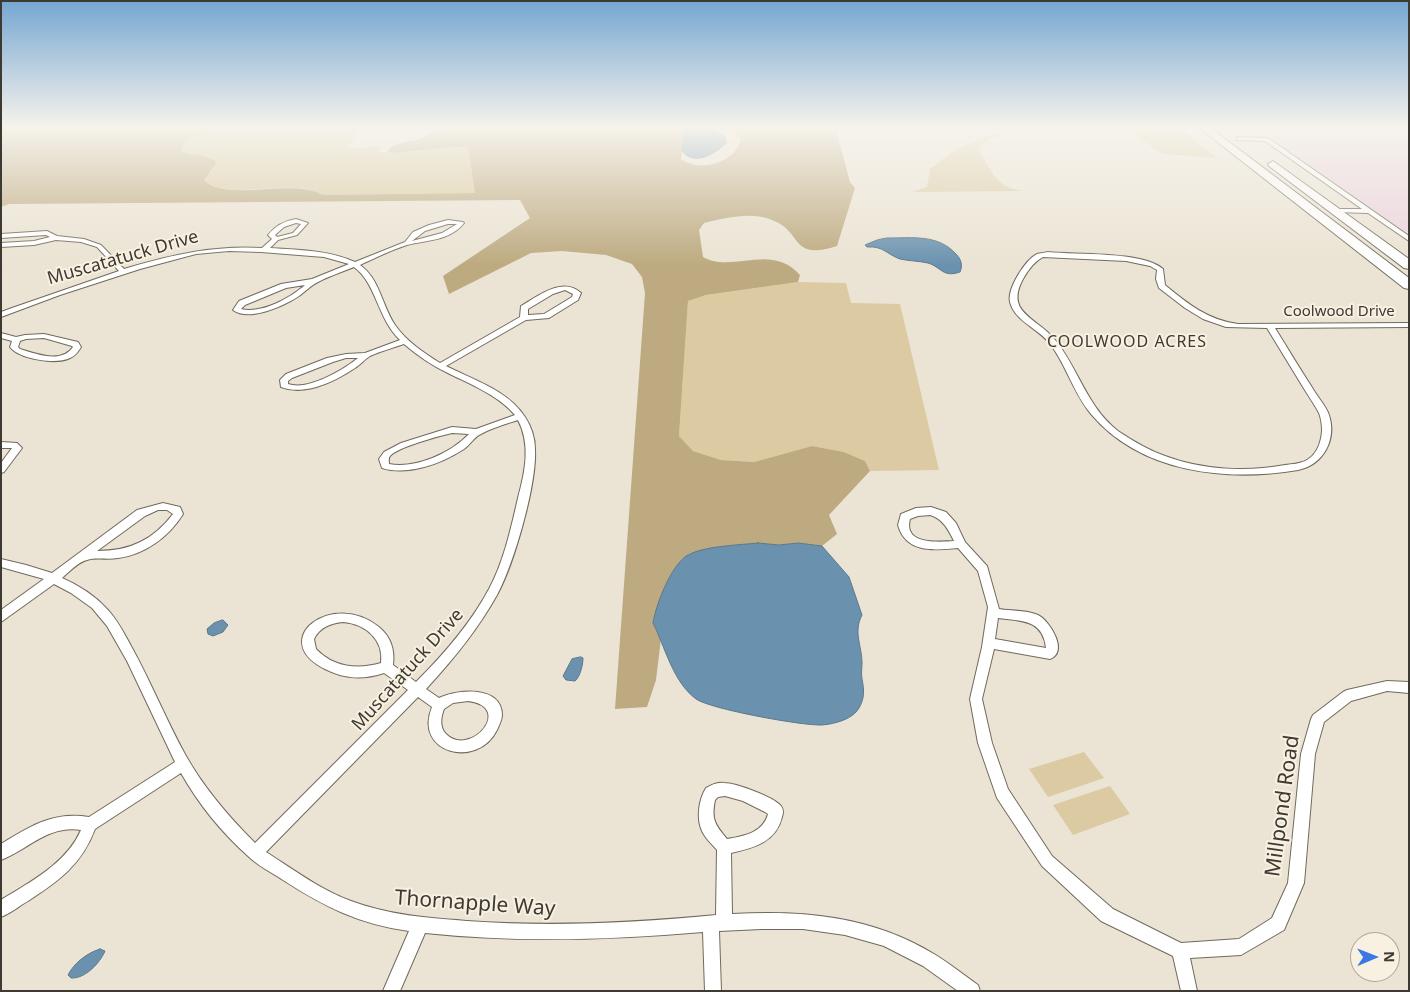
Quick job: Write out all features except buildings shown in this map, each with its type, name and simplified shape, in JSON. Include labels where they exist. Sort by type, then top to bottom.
[{"type":"highway","points":[[1262,172],[1409,285]]},
{"type":"highway","points":[[1283,172],[1409,264]]},
{"type":"street","points":[[1313,172],[1409,239]]},
{"type":"street","points":[[1336,211],[1369,211]]},
{"type":"street","points":[[314,281],[296,295],[258,312],[247,313],[237,310],[242,303],[284,286],[314,281],[408,243],[433,239],[457,228],[461,223],[451,220],[442,222],[412,234],[408,243]]},
{"type":"street","points":[[264,250],[276,239],[290,236],[305,224],[300,221],[285,223],[271,235],[276,239]]},
{"type":"street","points":[[1,236],[47,233],[56,238]]},
{"type":"street","points":[[1,245],[34,243],[56,238],[82,240],[99,246],[123,272]]},
{"type":"street","name":"Muscatatuck Drive","points":[[1,315],[51,295],[123,272],[180,256],[207,251],[233,249],[264,250],[326,255],[355,264],[368,275],[394,331],[440,366],[493,394],[512,407],[520,416],[529,434],[532,456],[517,524],[501,575],[479,616],[418,689],[255,853]]},
{"type":"street","name":"Coolwood Drive","points":[[1270,326],[1324,414],[1327,423],[1324,445],[1314,460],[1305,465],[1261,470],[1200,468],[1165,459],[1137,446],[1112,429],[1095,413],[1049,336],[1021,314],[1012,298],[1020,278],[1034,260],[1044,255],[1137,260],[1156,265],[1160,268],[1162,286],[1192,311],[1208,320],[1227,325],[1409,325]]},
{"type":"street","points":[[440,366],[524,318],[546,316],[575,298],[576,290],[569,288],[556,290],[524,308],[524,318]]},
{"type":"street","points":[[1,336],[16,340],[25,337],[44,336],[75,344],[77,347],[74,352],[64,357],[47,359],[17,351],[14,347],[16,340]]},
{"type":"street","points":[[366,355],[350,370],[304,388],[294,389],[284,385],[284,380],[289,376],[330,360],[346,356],[366,355],[404,340]]},
{"type":"street","points":[[477,432],[452,430],[404,445],[387,454],[384,459],[385,466],[391,469],[405,469],[451,452],[464,445],[477,432],[520,416]]},
{"type":"street","points":[[1,445],[14,445],[16,448],[1,470]]},
{"type":"street","points":[[2,615],[141,513],[160,506],[168,506],[176,510],[178,514],[161,532],[135,550],[114,555],[96,554],[84,556]]},
{"type":"street","points":[[961,544],[983,569],[994,607],[976,699],[985,743],[1002,793],[1047,860],[1107,915],[1180,951],[1189,991]]},
{"type":"street","name":"Thornapple Way","points":[[1,563],[24,568],[77,590],[98,606],[117,630],[183,764],[215,808],[255,853],[323,897],[370,916],[420,925],[522,933],[620,931],[757,920],[802,920],[827,923],[874,933],[922,954],[972,991]]},
{"type":"street","points":[[988,643],[1050,654],[1052,652],[1045,626],[1040,621],[993,613]]},
{"type":"street","points":[[342,617],[358,620],[384,638],[389,655],[386,667],[366,673],[342,672],[317,659],[308,646],[310,635],[319,624],[331,618],[342,617]]},
{"type":"street","points":[[386,667],[439,705]]},
{"type":"street","name":"Millpond Road","points":[[1180,951],[1241,947],[1278,924],[1296,883],[1308,754],[1318,719],[1347,696],[1387,686],[1409,688]]},
{"type":"street","points":[[467,695],[486,702],[493,708],[496,715],[490,735],[477,744],[464,747],[451,745],[435,729],[435,718],[439,705],[444,700],[455,696],[467,695]]},
{"type":"street","points":[[1,909],[69,863],[88,832],[90,824],[183,764]]},
{"type":"street","points":[[713,991],[724,847],[708,828],[708,798],[712,792],[721,789],[730,790],[767,804],[776,811],[774,823],[768,831],[758,838],[724,847]]},
{"type":"street","points":[[1,853],[53,824],[76,821],[90,824]]},
{"type":"street","points":[[391,991],[420,925]]},
{"type":"shaded area","points":[[1,172],[210,172],[204,180],[214,187],[227,190],[294,188],[310,190],[323,195],[475,193],[472,172],[847,172],[850,182],[855,188],[837,246],[822,250],[804,248],[782,225],[764,217],[756,216],[720,219],[704,223],[699,230],[703,257],[727,262],[764,259],[777,261],[789,265],[800,275],[798,282],[706,295],[688,301],[679,436],[693,451],[721,460],[754,462],[812,446],[844,452],[865,461],[870,471],[829,515],[837,534],[822,546],[798,543],[779,545],[758,543],[690,553],[675,568],[653,623],[661,639],[656,680],[647,707],[615,709],[645,293],[642,277],[632,264],[606,255],[562,251],[531,253],[449,294],[443,276],[530,218],[520,200],[9,204],[1,207]]},
{"type":"shaded area","points":[[210,172],[472,172],[475,193],[323,195],[310,190],[294,188],[227,189],[214,186],[204,180]]},
{"type":"shaded area","points":[[929,172],[992,172],[1001,183],[1023,191],[912,192],[927,187]]},
{"type":"shaded area","points":[[1319,172],[1409,172],[1409,235]]},
{"type":"shaded area","points":[[798,282],[846,283],[851,303],[900,304],[939,470],[870,471],[865,461],[844,452],[812,446],[754,462],[721,460],[693,451],[679,436],[688,301],[706,295]]},
{"type":"shaded area","points":[[1084,752],[1104,778],[1048,797],[1029,769]]},
{"type":"shaded area","points":[[1110,786],[1130,814],[1073,835],[1053,805]]},
{"type":"water","points":[[887,238],[924,238],[941,243],[959,258],[961,262],[960,272],[954,274],[946,273],[928,263],[900,259],[881,249],[865,245]]},
{"type":"water","points":[[758,543],[779,545],[798,543],[822,546],[849,577],[862,615],[859,621],[858,633],[862,657],[864,694],[859,708],[848,718],[822,725],[812,725],[757,716],[719,707],[696,699],[688,692],[675,674],[653,623],[666,583],[672,573],[685,557],[692,553],[715,547]]},
{"type":"water","points":[[223,620],[228,625],[223,632],[213,636],[208,634],[207,629],[214,623]]},
{"type":"water","points":[[583,658],[582,664],[577,679],[575,681],[566,680],[563,676],[572,659]]},
{"type":"water","points":[[100,949],[105,951],[100,960],[87,973],[76,978],[71,978],[68,975],[81,959]]},
{"type":"district","name":"COOLWOOD ACRES","points":[[1127,342]]}]
